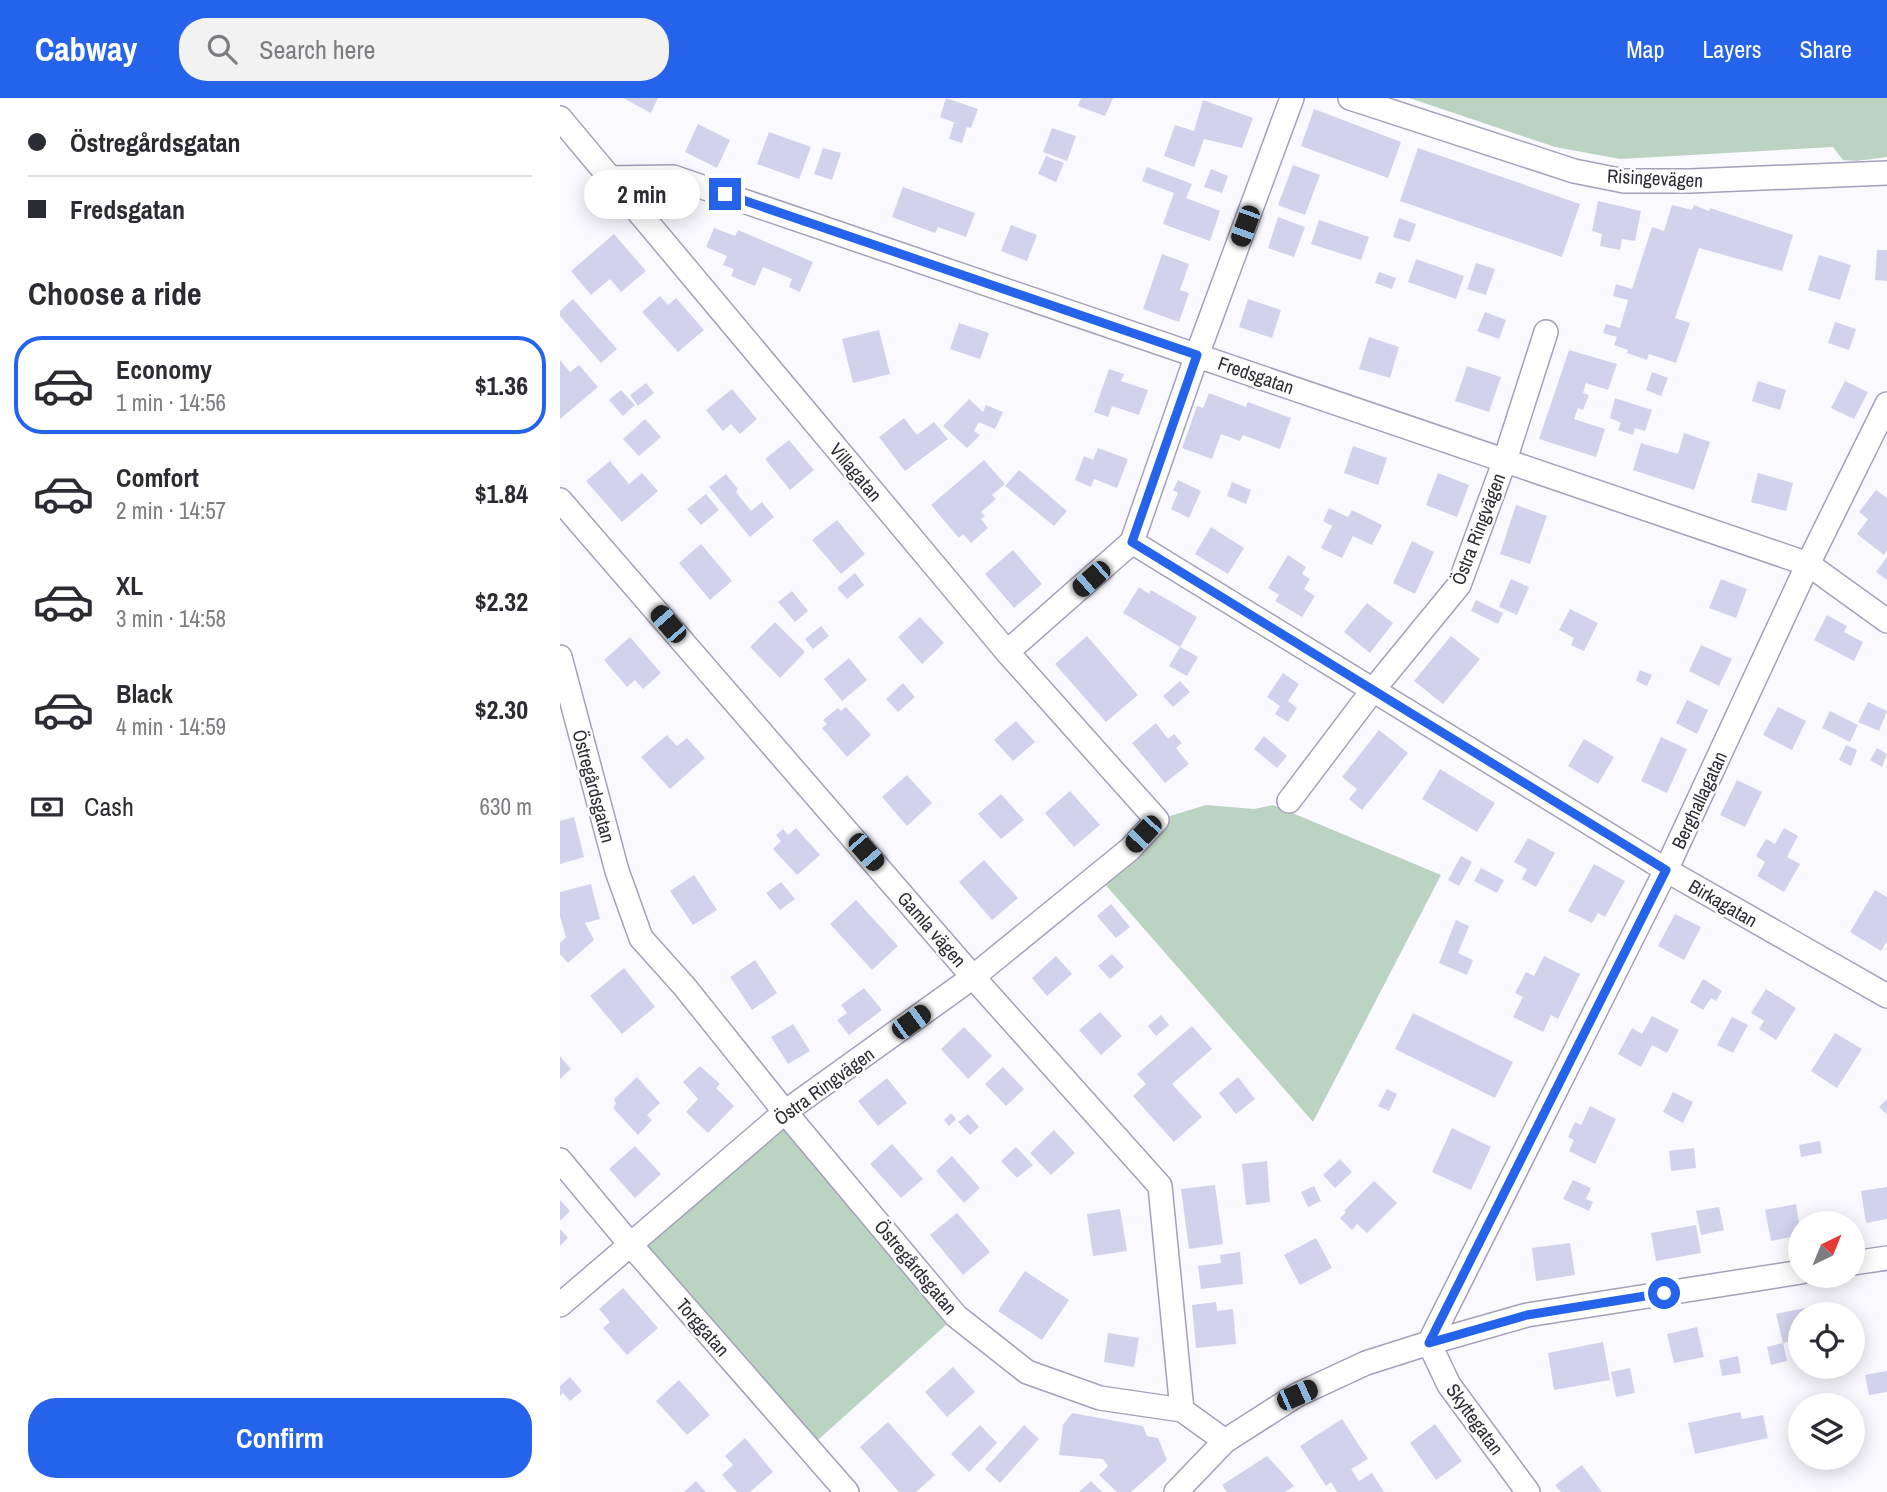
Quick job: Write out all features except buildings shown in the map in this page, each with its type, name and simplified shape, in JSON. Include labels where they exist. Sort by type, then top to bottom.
[{"type":"street","points":[[1007,652],[1132,542],[1197,355],[1292,98]]},
{"type":"street","name":"Risingevägen","points":[[1350,98],[1574,171],[1624,181],[1887,173]]},
{"type":"street","name":"Villagatan","points":[[560,118],[1007,652],[1157,820]]},
{"type":"street","name":"Fredsgatan","points":[[608,178],[673,177],[1808,564],[1887,621]]},
{"type":"street","name":"Östra Ringvägen","points":[[1289,801],[1373,690],[1459,585],[1505,460],[1546,332]]},
{"type":"street","name":"Berghallagatan","points":[[1429,1343],[1666,870],[1808,564],[1887,404]]},
{"type":"street","name":"Gamla vägen","points":[[560,500],[973,977],[1160,1186],[1182,1410]]},
{"type":"street","name":"Birkagatan","points":[[1132,542],[1666,870],[1887,996]]},
{"type":"street","name":"Östregårdsgatan","points":[[560,657],[617,871],[641,937],[956,1316],[1027,1372],[1100,1398],[1182,1410],[1226,1441]]},
{"type":"street","name":"Östra Ringvägen","points":[[560,1305],[785,1112],[973,977],[1130,849],[1157,820]]},
{"type":"street","name":"Torggatan","points":[[560,1160],[847,1492]]},
{"type":"street","points":[[1866,1261],[1887,1258]]},
{"type":"street","points":[[1179,1491],[1226,1441],[1297,1395],[1366,1363],[1527,1315],[1788,1274]]},
{"type":"street","name":"Skyttegatan","points":[[1429,1343],[1449,1385],[1528,1492]]},
{"type":"green space","points":[[1409,98],[1887,98],[1887,157],[1843,160],[1833,147],[1620,159],[1555,147]]},
{"type":"green space","points":[[1206,805],[1254,809],[1273,805],[1441,875],[1313,1122],[1097,875],[1157,820]]},
{"type":"green space","points":[[785,1112],[956,1316],[809,1448],[630,1244]]},
{"type":"route","points":[[725,194],[1197,355],[1132,542],[1666,870],[1429,1343],[1527,1315],[1664,1293]]}]
